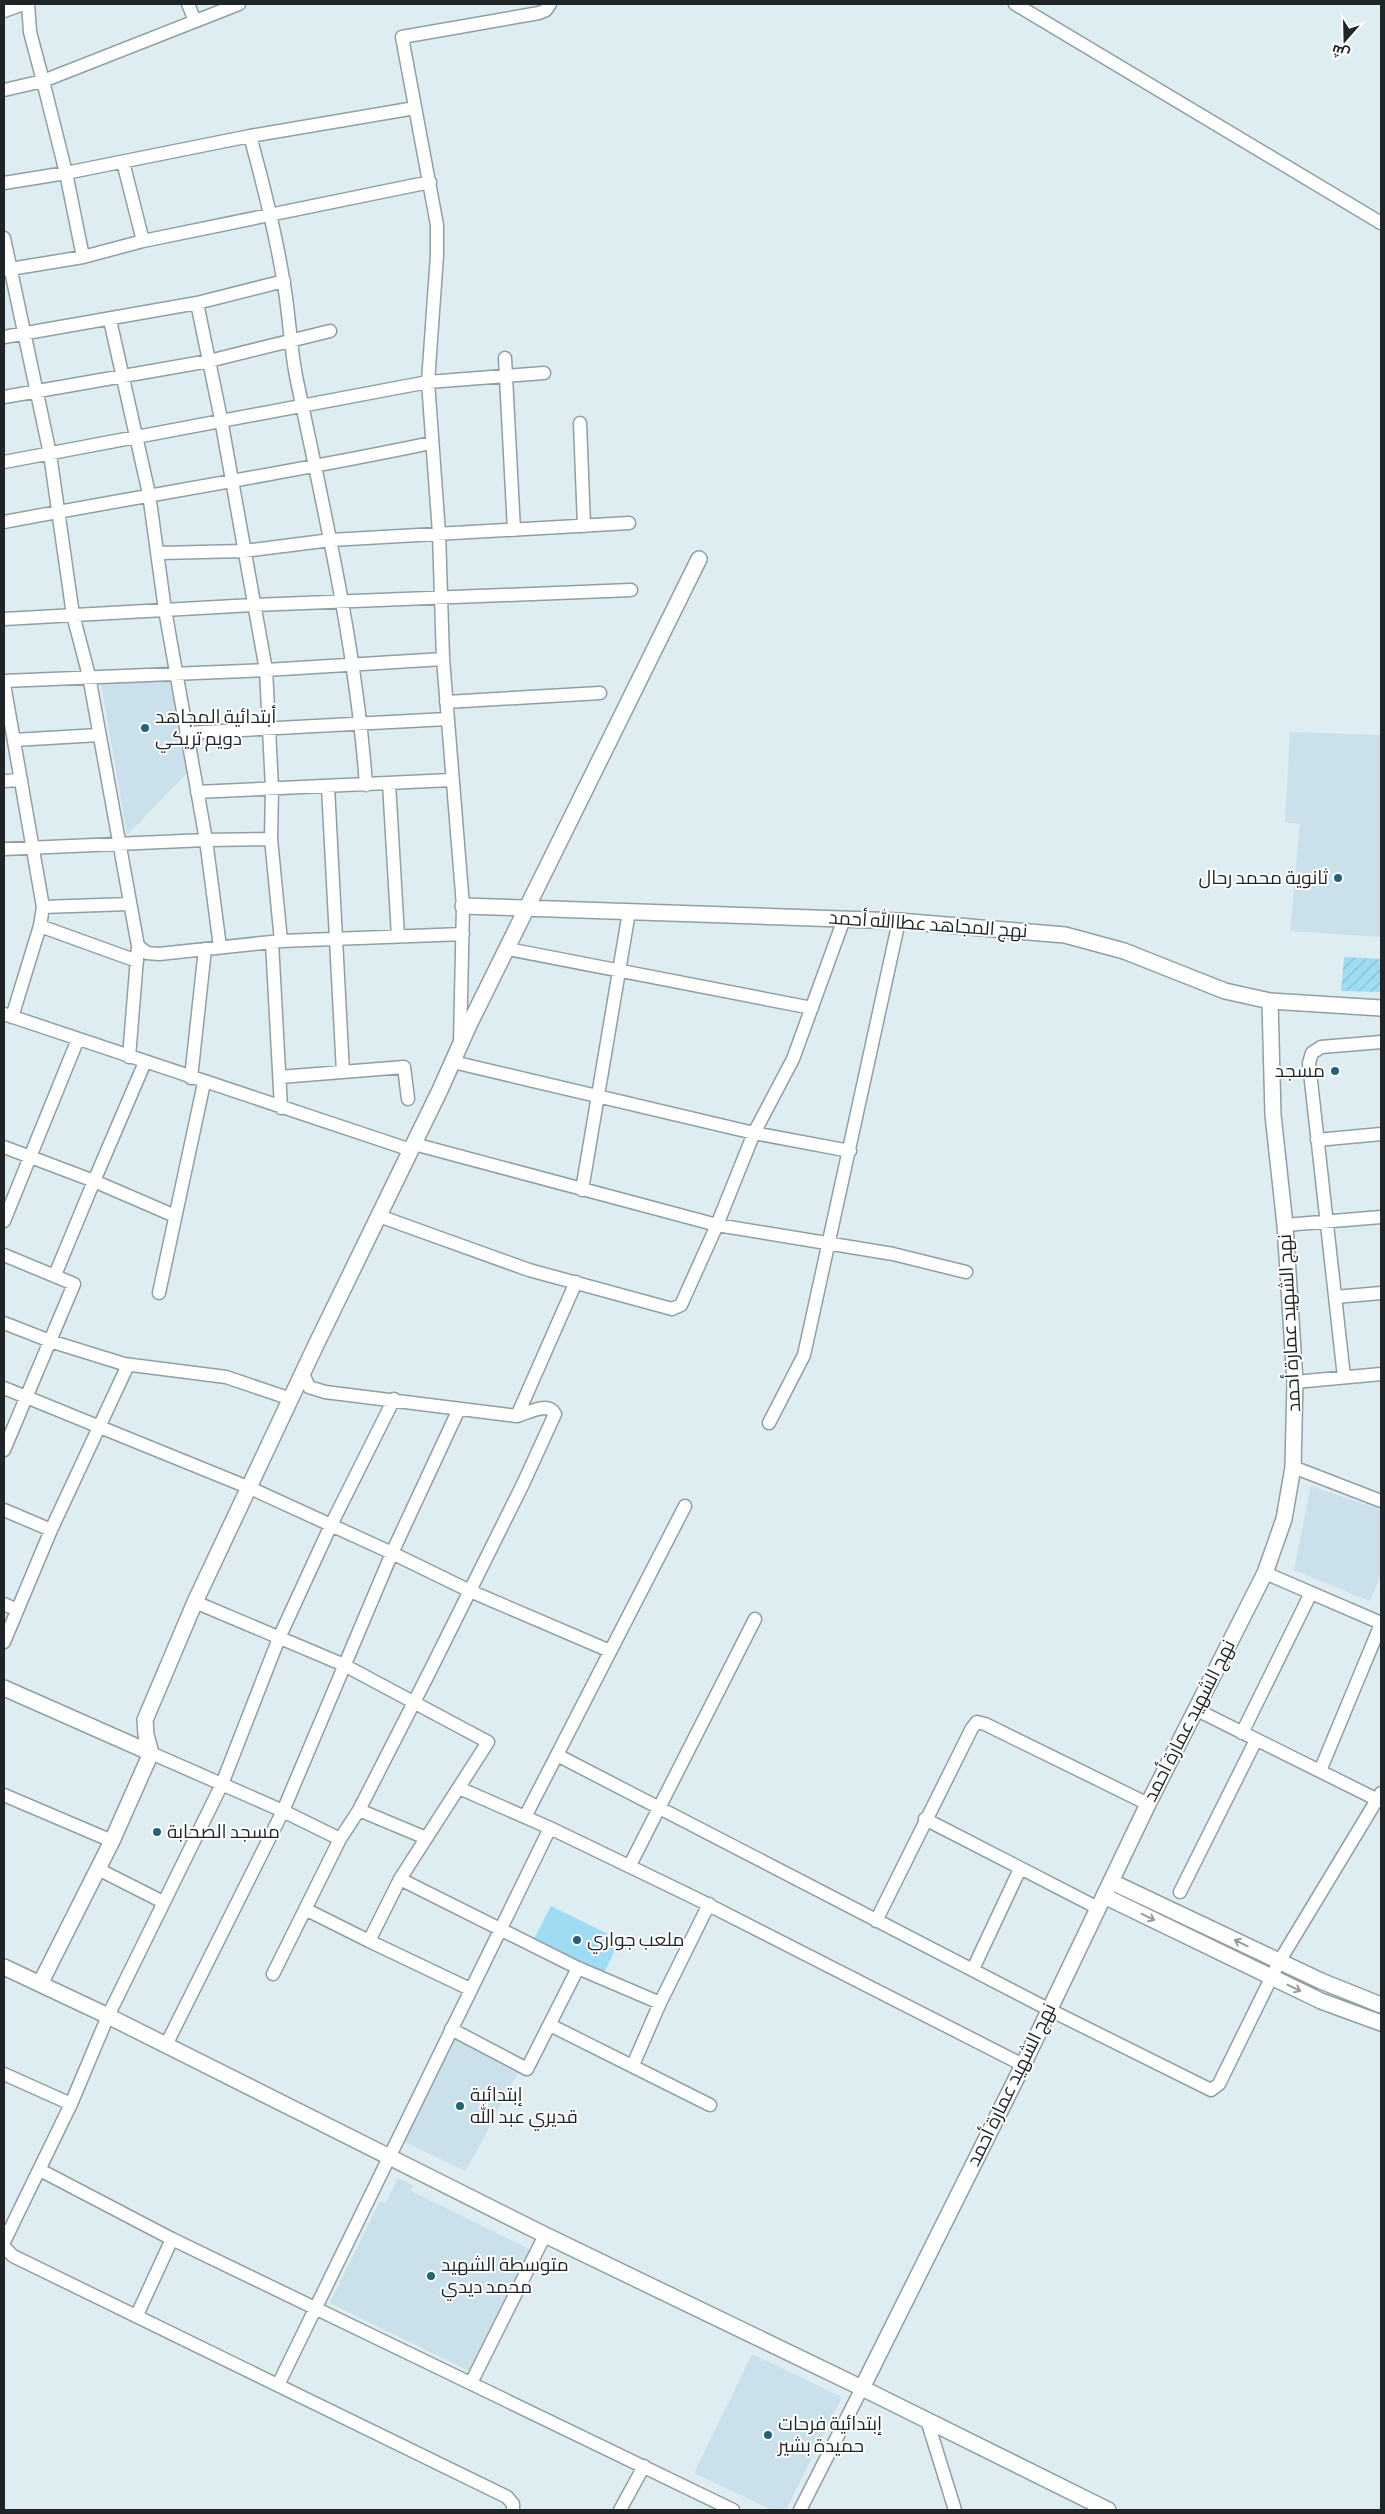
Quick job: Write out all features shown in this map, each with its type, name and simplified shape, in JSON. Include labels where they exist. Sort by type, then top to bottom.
[{"type":"street","points":[[4,11],[23,4]]},
{"type":"street","points":[[28,4],[30,32],[66,173],[83,257]]},
{"type":"street","points":[[188,4],[195,21]]},
{"type":"street","points":[[4,90],[43,81],[239,4]]},
{"type":"street","points":[[460,1046],[462,906],[446,719],[439,533],[428,382],[437,255],[437,225],[420,121],[415,108],[402,37],[539,13],[546,10],[550,4]]},
{"type":"street","points":[[1015,4],[1381,223]]},
{"type":"street","points":[[4,183],[66,173],[250,136],[415,108]]},
{"type":"street","points":[[250,136],[271,214],[284,281],[289,340],[331,540],[362,724],[366,784]]},
{"type":"street","points":[[123,162],[143,241]]},
{"type":"street","points":[[7,270],[83,257],[143,241],[430,182]]},
{"type":"street","points":[[4,238],[7,270],[25,333],[50,454],[73,615],[89,676],[138,946],[129,1057]]},
{"type":"street","points":[[4,337],[110,320],[197,303],[284,281]]},
{"type":"street","points":[[197,303],[221,419],[266,670],[270,728],[271,839],[277,942],[281,1108]]},
{"type":"street","points":[[110,320],[149,494],[165,610],[206,840],[220,947]]},
{"type":"street","points":[[4,397],[209,360],[330,331]]},
{"type":"street","points":[[505,358],[514,530]]},
{"type":"street","points":[[4,462],[221,419],[428,382],[544,373]]},
{"type":"street","points":[[580,423],[584,526]]},
{"type":"street","points":[[4,522],[149,494],[316,468],[431,443]]},
{"type":"street","points":[[158,553],[244,550],[331,540],[629,523]]},
{"type":"street","points":[[40,1984],[112,1841],[151,1753],[146,1735],[145,1720],[195,1602],[526,909],[699,560]]},
{"type":"street","points":[[4,619],[253,605],[342,603],[631,590]]},
{"type":"street","points":[[443,659],[266,670],[89,676],[4,682],[7,717],[14,740],[43,907],[40,926],[8,1016],[281,1108],[413,1147],[717,1225],[893,1254],[966,1272]]},
{"type":"street","points":[[446,702],[600,693]]},
{"type":"street","points":[[186,733],[446,719]]},
{"type":"street","points":[[14,740],[99,735]]},
{"type":"street","points":[[4,781],[21,780]]},
{"type":"street","points":[[197,792],[451,780]]},
{"type":"street","points":[[389,783],[398,936]]},
{"type":"street","points":[[328,787],[343,1072]]},
{"type":"street","points":[[4,849],[271,839]]},
{"type":"street","points":[[43,907],[129,904]]},
{"type":"street","name":"نهج المجاهد عطاالله أحمد","points":[[462,906],[899,921],[1065,934],[1124,951],[1225,991],[1270,1001],[1381,1008]]},
{"type":"street","points":[[582,1190],[596,1096],[620,971],[629,912]]},
{"type":"street","points":[[379,1216],[529,1270],[672,1309],[681,1305],[717,1225],[754,1133],[793,1059],[844,919]]},
{"type":"street","points":[[769,1423],[804,1355],[899,921]]},
{"type":"street","points":[[40,926],[137,961]]},
{"type":"street","points":[[138,946],[152,954],[277,942],[463,934]]},
{"type":"street","points":[[191,1078],[205,949]]},
{"type":"street","points":[[508,949],[812,1008]]},
{"type":"street","name":"نهج الشهيد عمارة أحمد","points":[[862,2388],[1022,2066],[1148,1804],[1265,1573],[1284,1518],[1293,1467],[1295,1382],[1285,1225],[1273,1115],[1270,1001]]},
{"type":"street","points":[[4,1221],[78,1039]]},
{"type":"street","points":[[1344,1377],[1308,1063],[1312,1053],[1321,1047],[1381,1042]]},
{"type":"street","points":[[55,1275],[145,1062]]},
{"type":"street","points":[[453,1062],[754,1133],[850,1151]]},
{"type":"street","points":[[280,1077],[404,1067],[408,1099]]},
{"type":"street","points":[[159,1294],[204,1083]]},
{"type":"street","points":[[1317,1140],[1381,1134]]},
{"type":"street","points":[[4,1147],[175,1216]]},
{"type":"street","points":[[1285,1225],[1381,1217]]},
{"type":"street","points":[[4,1255],[74,1284],[4,1450]]},
{"type":"street","points":[[517,1416],[576,1282]]},
{"type":"street","points":[[1335,1297],[1381,1293]]},
{"type":"street","points":[[4,1322],[50,1341],[128,1365],[226,1377],[291,1399]]},
{"type":"street","points":[[4,1642],[51,1530],[128,1365]]},
{"type":"street","points":[[273,1974],[340,1839],[359,1810],[524,1484],[555,1414],[546,1407],[517,1416],[394,1399],[325,1392],[309,1387],[303,1374]]},
{"type":"street","points":[[1295,1382],[1381,1374]]},
{"type":"street","points":[[4,1388],[250,1488],[392,1552],[470,1591],[610,1651]]},
{"type":"street","points":[[4,2242],[71,2104],[108,2016],[222,1784],[280,1638],[331,1525],[394,1399]]},
{"type":"street","points":[[166,2045],[283,1811],[392,1552],[459,1409]]},
{"type":"street","points":[[1293,1467],[1381,1501]]},
{"type":"street","points":[[525,1817],[685,1506]]},
{"type":"street","points":[[4,1510],[51,1530]]},
{"type":"street","points":[[1265,1573],[1381,1624],[1320,1771]]},
{"type":"street","points":[[1242,1733],[1310,1593]]},
{"type":"street","points":[[195,1602],[344,1665],[488,1742],[400,1879],[368,1941]]},
{"type":"street","points":[[4,1604],[17,1610]]},
{"type":"street","points":[[630,1865],[755,1618]]},
{"type":"street","points":[[4,1688],[283,1811],[340,1839]]},
{"type":"street","points":[[557,1755],[1203,2089],[1211,2090],[1219,2084],[1279,1962],[1379,1796],[1320,1771],[1197,1710]]},
{"type":"street","points":[[876,1920],[974,1724],[982,1722],[1148,1804]]},
{"type":"street","points":[[1180,1892],[1256,1740]]},
{"type":"street","points":[[459,1788],[630,1865],[1022,2066]]},
{"type":"street","points":[[4,1795],[112,1841]]},
{"type":"street","points":[[359,1810],[426,1838]]},
{"type":"street","points":[[925,1819],[1020,1869],[1101,1902],[1322,2001],[1381,2023]]},
{"type":"street","points":[[278,2385],[550,1828]]},
{"type":"street","points":[[98,1869],[163,1902]]},
{"type":"street","points":[[973,1969],[1020,1869]]},
{"type":"street","points":[[400,1879],[578,1968],[660,2003]]},
{"type":"street","points":[[1112,1882],[1279,1962],[1381,2005]]},
{"type":"street","points":[[633,2065],[660,2003],[708,1904]]},
{"type":"street","points":[[305,1909],[470,1989]]},
{"type":"street","points":[[4,1968],[108,2016],[389,2156],[544,2236],[862,2388],[1108,2510]]},
{"type":"street","points":[[452,2029],[527,2070],[578,1968]]},
{"type":"street","points":[[550,2025],[710,2105]]},
{"type":"street","points":[[4,2074],[71,2104]]},
{"type":"street","points":[[40,2170],[172,2239],[733,2510]]},
{"type":"street","points":[[471,2383],[544,2236]]},
{"type":"street","points":[[137,2315],[172,2239]]},
{"type":"street","points":[[4,2247],[13,2256],[507,2497],[511,2501],[513,2510]]},
{"type":"street","points":[[800,2510],[862,2388]]},
{"type":"street","points":[[927,2420],[955,2510]]},
{"type":"street","points":[[620,2510],[644,2466]]},
{"type":"shaded area","name":"أبتدائية المجاهد دويم تريكي","points":[[174,678],[187,773],[127,835],[101,683]]},
{"type":"shaded area","name":"ثانوية محمد رحال","points":[[1290,732],[1381,735],[1381,937],[1290,931],[1300,824],[1285,822]]},
{"type":"shaded area","points":[[1344,957],[1381,959],[1381,992],[1341,991]]},
{"type":"shaded area","points":[[1311,1486],[1381,1510],[1381,1575],[1370,1601],[1294,1570]]},
{"type":"shaded area","name":"ملعب جواري","points":[[551,1906],[620,1940],[604,1973],[534,1939]]},
{"type":"shaded area","name":"إبتدائية قديري عبد الله","points":[[454,2035],[519,2070],[466,2171],[402,2141]]},
{"type":"shaded area","name":"متوسطة الشهيد محمد ديدي","points":[[398,2178],[414,2186],[411,2191],[531,2250],[471,2372],[330,2303],[380,2201],[386,2203]]},
{"type":"shaded area","name":"إبتدائية فرحات حميدة بشير","points":[[752,2354],[842,2397],[786,2510],[772,2510],[694,2473]]},
{"type":"place","name":"أبتدائية المجاهد دويم تريكي","points":[[145,728]]},
{"type":"place","name":"ثانوية محمد رحال","points":[[1338,878]]},
{"type":"place","name":"مسجد","points":[[1335,1071]]},
{"type":"place","name":"مسجد الصحابة","points":[[157,1832]]},
{"type":"place","name":"ملعب جواري","points":[[577,1940]]},
{"type":"place","name":"إبتدائية قديري عبد الله","points":[[460,2106]]},
{"type":"place","name":"متوسطة الشهيد محمد ديدي","points":[[431,2276]]},
{"type":"place","name":"إبتدائية فرحات حميدة بشير","points":[[768,2435]]}]
